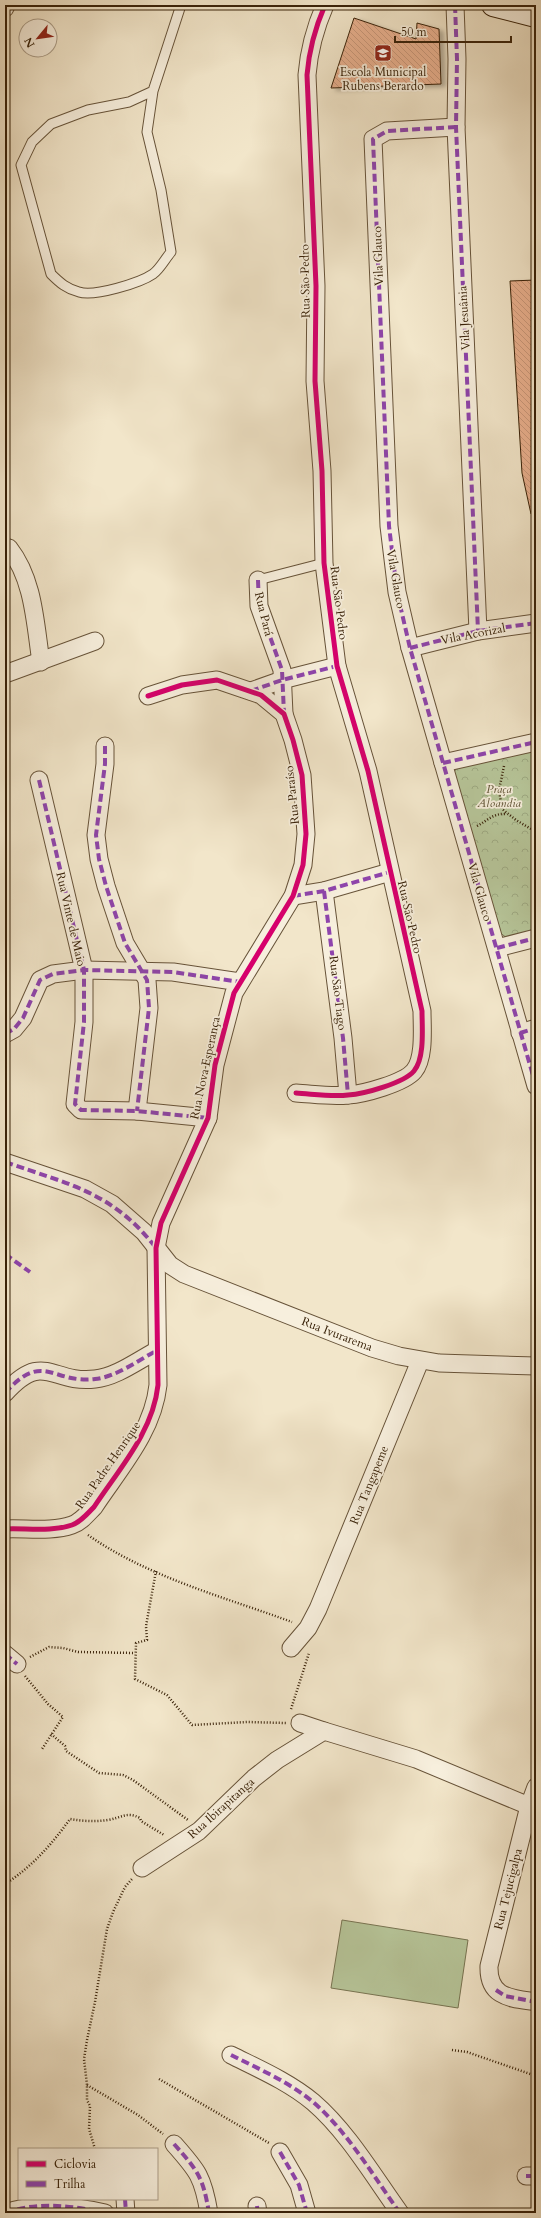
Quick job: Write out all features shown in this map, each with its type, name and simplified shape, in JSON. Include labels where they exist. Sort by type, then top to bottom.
[{"type":"main road","points":[[493,5],[536,16]]},
{"type":"street","name":"Rua São Pedro","points":[[296,1093],[348,1095],[366,1092],[408,1077],[415,1070],[419,1059],[423,1038],[422,1011],[368,771],[337,666],[324,563],[322,471],[315,381],[316,286],[307,75],[308,55],[314,30],[325,5]]},
{"type":"street","name":"Vila Jesuânia","points":[[455,5],[457,59],[456,127],[478,631]]},
{"type":"street","name":"Vila Glauco","points":[[456,127],[387,131],[373,139],[389,526],[396,584],[410,648],[497,948],[528,1030],[536,1086]]},
{"type":"street","points":[[9,548],[20,562],[29,586],[41,662]]},
{"type":"street","name":"Rua Pará","points":[[258,580],[259,606],[282,670],[284,714]]},
{"type":"street","name":"Vila Acorizal","points":[[410,648],[478,631],[536,623]]},
{"type":"street","points":[[5,674],[95,641]]},
{"type":"street","points":[[251,691],[282,680],[337,666]]},
{"type":"street","points":[[148,696],[182,685],[217,680],[261,695],[284,714]]},
{"type":"street","name":"Rua Paraíso","points":[[240,982],[293,896],[303,865],[306,834],[302,775],[293,740],[284,714]]},
{"type":"street","points":[[443,763],[536,742]]},
{"type":"street","points":[[105,746],[105,764],[97,829],[99,859],[106,886],[125,943],[147,980],[149,1008],[137,1110],[208,1118]]},
{"type":"street","name":"Rua Vinte de Maio","points":[[39,780],[84,970],[84,1022],[74,1101],[77,1108],[81,1110],[137,1110]]},
{"type":"street","points":[[293,896],[324,891],[390,872]]},
{"type":"street","name":"Rua São Tiago","points":[[324,891],[343,1038],[348,1095]]},
{"type":"street","points":[[497,948],[536,938]]},
{"type":"street","points":[[5,1034],[14,1029],[23,1018],[40,980],[53,974],[84,970],[173,972],[240,982]]},
{"type":"street","name":"Rua Nova Esperança","points":[[156,1248],[161,1223],[208,1118],[214,1066],[229,1007],[240,982]]},
{"type":"street","name":"Rua Ivurarema","points":[[5,1162],[85,1189],[112,1204],[139,1228],[170,1265],[184,1274],[372,1348],[420,1361],[536,1366]]},
{"type":"street","name":"Rua Padre Henrique","points":[[5,1529],[61,1527],[72,1525],[83,1518],[94,1507],[149,1423],[156,1402],[158,1385],[156,1351],[156,1248]]},
{"type":"street","points":[[5,1393],[20,1378],[29,1372],[38,1370],[83,1380],[96,1379],[110,1375],[156,1351]]},
{"type":"street","name":"Rua Tangapeme","points":[[291,1648],[308,1628],[321,1602],[420,1361]]},
{"type":"street","points":[[300,1723],[416,1760],[529,1806]]},
{"type":"street","name":"Rua Ibirapitanga","points":[[142,1868],[199,1831],[254,1778],[277,1760],[324,1731]]},
{"type":"street","name":"Rua Tejucigalpa","points":[[536,1787],[529,1806],[489,1966],[489,1978],[496,1990],[505,1996],[536,2002]]},
{"type":"street","points":[[231,2055],[275,2077],[314,2103],[332,2121],[361,2158],[400,2213]]},
{"type":"street","points":[[174,2144],[200,2175],[204,2185],[209,2213]]},
{"type":"street","points":[[280,2152],[299,2185],[306,2209]]},
{"type":"street","points":[[125,2200],[126,2213]]},
{"type":"street","points":[[6,2213],[64,2206],[85,2208],[106,2213]]},
{"type":"lane","points":[[153,91],[129,102],[88,110],[51,124],[32,142],[23,159],[21,165],[51,274],[62,286],[81,293],[112,290],[142,281],[155,273],[171,252],[161,190],[147,132],[153,91],[181,5]]},
{"type":"lane","name":"Rua Pará","points":[[258,580],[324,563]]},
{"type":"path","points":[[505,749],[506,759],[499,790],[502,809],[506,814],[536,832]]},
{"type":"path","points":[[463,832],[474,828],[499,813],[506,814]]},
{"type":"path","points":[[72,1525],[103,1546],[156,1571],[308,1628]]},
{"type":"path","points":[[156,1571],[146,1626],[147,1640],[136,1643],[135,1679],[167,1695],[192,1725],[247,1722],[300,1723]]},
{"type":"path","points":[[42,1749],[63,1717],[48,1704],[11,1659],[49,1647],[63,1648],[78,1652],[135,1654]]},
{"type":"path","points":[[300,1723],[291,1709],[311,1649]]},
{"type":"path","points":[[51,1734],[65,1746],[66,1751],[99,1773],[123,1775],[133,1780],[182,1814],[199,1831]]},
{"type":"path","points":[[5,1884],[51,1845],[70,1819],[109,1820],[124,1814],[135,1815],[140,1818],[141,1821],[178,1844]]},
{"type":"path","points":[[96,2148],[89,2129],[90,2106],[87,2100],[88,2085],[84,2059],[107,1929],[112,1912],[124,1887],[142,1868]]},
{"type":"path","points":[[452,2050],[473,2054],[536,2076]]},
{"type":"path","points":[[159,2079],[265,2140],[280,2152]]},
{"type":"path","points":[[88,2085],[138,2115],[174,2144]]},
{"type":"green space","name":"Praça Aloandia","points":[[536,748],[536,931],[507,938],[499,932],[453,773],[458,767]]},
{"type":"green space","points":[[342,1920],[468,1940],[458,2008],[331,1988]]},
{"type":"building","name":"Escola Municipal Rubens Berardo","points":[[354,18],[416,39],[417,23],[439,29],[441,84],[331,88]]},
{"type":"building","points":[[536,280],[536,513],[531,514],[522,473],[510,281]]},
{"type":"marked path","points":[[455,5],[457,59],[456,127],[478,631]]},
{"type":"marked path","points":[[456,127],[387,131],[373,139],[389,526],[397,592],[410,648],[536,1086]]},
{"type":"marked path","points":[[258,580],[259,606],[282,670],[284,714]]},
{"type":"marked path","points":[[410,648],[478,631],[536,623]]},
{"type":"marked path","points":[[251,691],[282,680],[337,666]]},
{"type":"marked path","points":[[443,763],[536,742]]},
{"type":"marked path","points":[[105,746],[105,764],[96,835],[99,859],[106,886],[125,943],[147,980],[149,1008],[137,1111]]},
{"type":"marked path","points":[[39,780],[84,970],[84,1022],[75,1104],[81,1110],[137,1111],[208,1118]]},
{"type":"marked path","points":[[293,896],[324,891],[390,872]]},
{"type":"marked path","points":[[324,891],[343,1038],[348,1095]]},
{"type":"marked path","points":[[497,948],[536,938]]},
{"type":"marked path","points":[[5,1034],[14,1029],[23,1018],[40,980],[53,974],[84,970],[173,972],[240,982]]},
{"type":"marked path","points":[[520,1033],[536,1028]]},
{"type":"marked path","points":[[5,1162],[69,1184],[106,1202],[140,1229],[156,1248]]},
{"type":"marked path","points":[[5,1254],[30,1272]]},
{"type":"marked path","points":[[5,1393],[18,1380],[29,1373],[39,1371],[80,1379],[103,1378],[119,1372],[156,1351]]},
{"type":"marked path","points":[[5,1654],[17,1664]]},
{"type":"marked path","points":[[496,1990],[505,1996],[536,2002]]},
{"type":"marked path","points":[[231,2055],[274,2076],[313,2102],[349,2140],[400,2213]]},
{"type":"marked path","points":[[174,2144],[189,2161],[202,2182],[209,2213]]},
{"type":"marked path","points":[[280,2152],[299,2185],[307,2213]]},
{"type":"marked path","points":[[526,2176],[536,2176]]},
{"type":"marked path","points":[[125,2200],[126,2213]]},
{"type":"marked path","points":[[6,2213],[18,2209],[43,2206],[81,2208],[105,2213]]},
{"type":"marked path","points":[[257,2206],[258,2213]]},
{"type":"cycle path","points":[[296,1093],[342,1096],[373,1090],[402,1080],[414,1071],[418,1065],[422,1034],[422,1011],[368,771],[337,666],[324,563],[322,471],[315,381],[316,286],[307,75],[313,39],[325,5]]},
{"type":"cycle path","points":[[5,1529],[56,1528],[72,1525],[81,1520],[94,1507],[124,1464],[134,1449],[149,1419],[155,1402],[158,1385],[156,1248],[161,1223],[208,1118],[215,1065],[234,993],[293,896],[303,865],[306,834],[302,775],[293,740],[284,714],[261,695],[217,680],[182,685],[148,696]]},
{"type":"place","name":"Escola Municipal Rubens Berardo","points":[[383,53]]}]
